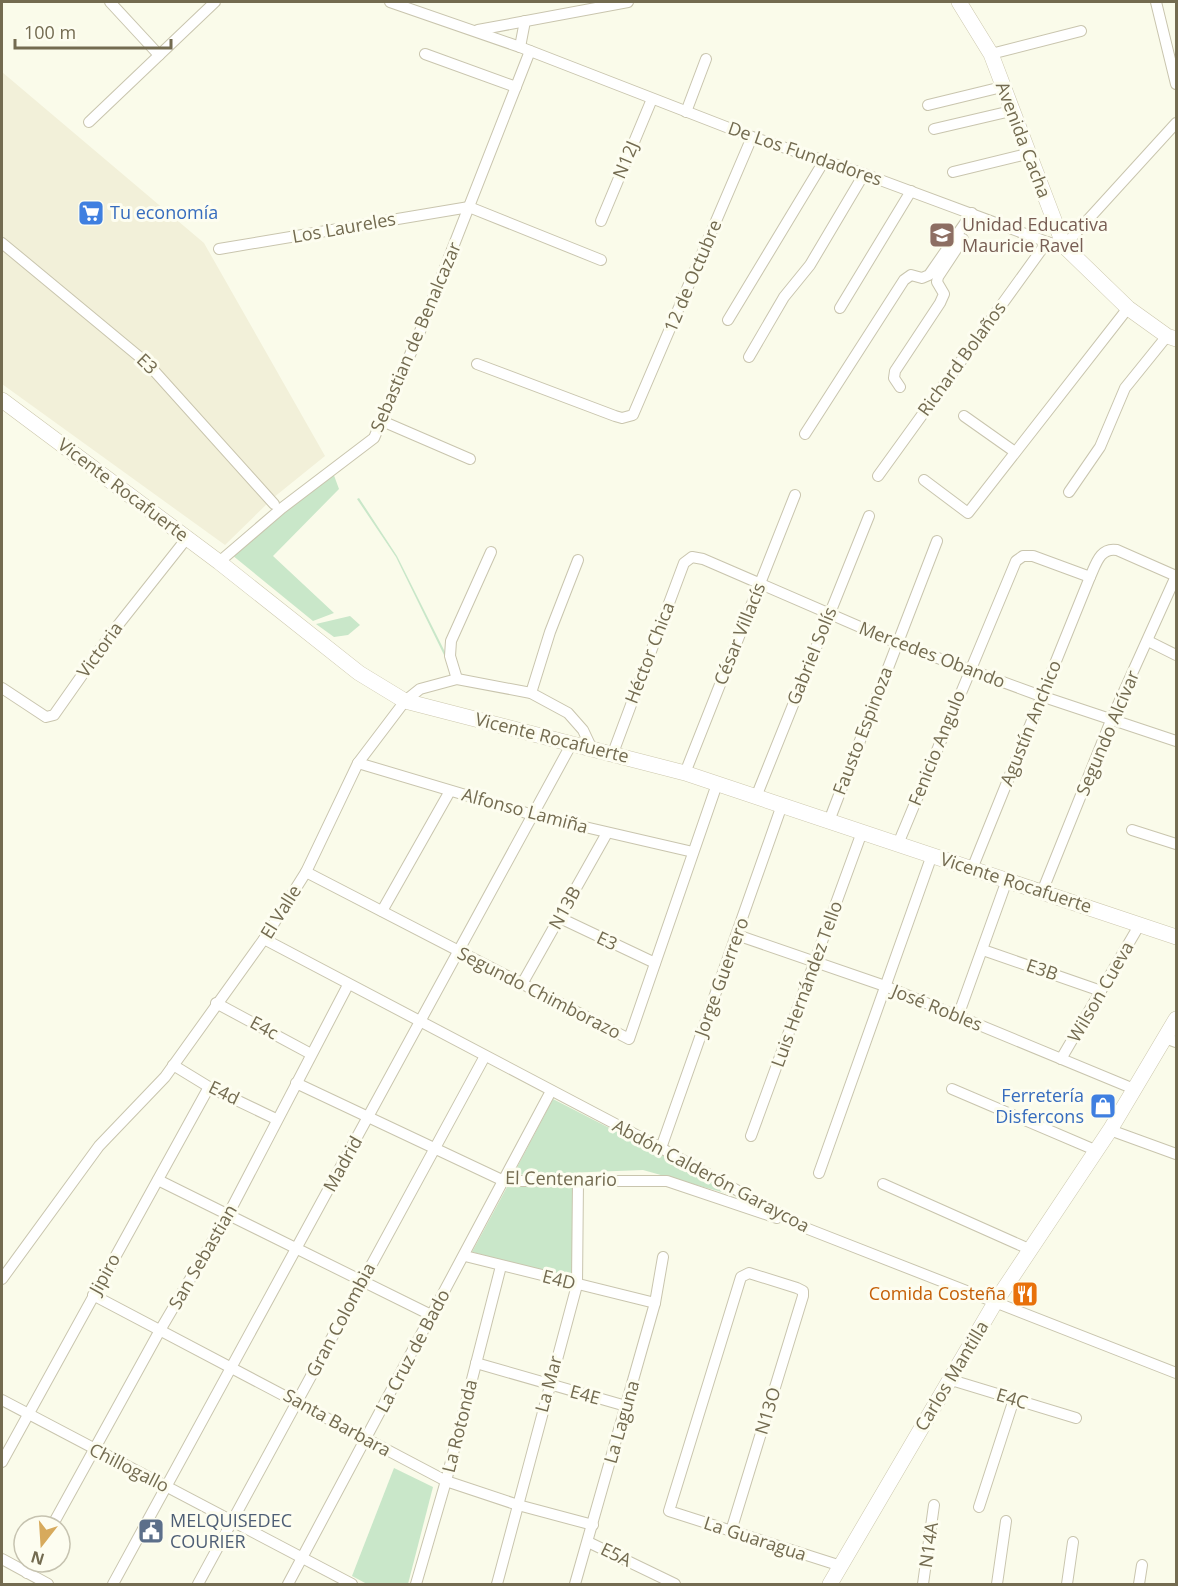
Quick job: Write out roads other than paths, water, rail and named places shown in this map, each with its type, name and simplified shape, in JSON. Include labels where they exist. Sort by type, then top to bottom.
[{"type":"street","points":[[110,2],[159,55]]},
{"type":"street","points":[[89,122],[215,2]]},
{"type":"street","name":"De Los Fundadores","points":[[390,2],[525,49],[752,137],[864,174],[1047,242],[1064,246]]},
{"type":"street","points":[[476,31],[628,2]]},
{"type":"street","name":"Avenida Cacha","points":[[960,2],[991,54],[1027,154],[1064,246],[1128,308],[1172,338]]},
{"type":"street","points":[[1156,2],[1176,84]]},
{"type":"street","name":"Sebastian de Benalcazar","points":[[219,562],[291,501],[374,438],[516,87],[525,49],[525,21]]},
{"type":"street","points":[[991,54],[1081,30]]},
{"type":"street","points":[[425,54],[516,87]]},
{"type":"street","points":[[686,112],[706,59]]},
{"type":"street","points":[[928,105],[1002,87]]},
{"type":"street","name":"N12J","points":[[601,221],[652,99]]},
{"type":"street","points":[[934,129],[1011,111]]},
{"type":"street","points":[[1064,246],[1176,123]]},
{"type":"street","name":"12 de Octubre","points":[[477,364],[615,416],[622,418],[633,415],[752,137]]},
{"type":"street","points":[[953,171],[1027,154]]},
{"type":"street","points":[[728,320],[824,161]]},
{"type":"street","points":[[749,357],[784,297],[810,265],[864,174]]},
{"type":"street","points":[[840,308],[911,191]]},
{"type":"street","points":[[469,207],[601,260]]},
{"type":"street","name":"Los Laureles","points":[[219,249],[469,207]]},
{"type":"street","points":[[900,387],[894,378],[895,371],[940,303],[944,294],[937,282],[938,277],[975,214]]},
{"type":"street","points":[[805,434],[904,280],[911,274],[922,278],[929,275],[975,214]]},
{"type":"street","name":"Richard Bolaños","points":[[878,476],[1047,242]]},
{"type":"street","name":"E3","points":[[2,243],[148,364],[274,504]]},
{"type":"street","points":[[924,480],[968,513],[1128,308]]},
{"type":"street","points":[[1069,492],[1100,447],[1125,388],[1172,338]]},
{"type":"street","name":"Vicente Rocafuerte","points":[[2,400],[219,562],[359,673],[405,700],[685,773],[1176,937]]},
{"type":"street","points":[[964,416],[1015,452]]},
{"type":"street","points":[[382,421],[470,459]]},
{"type":"street","name":"César Villacís","points":[[685,773],[795,495]]},
{"type":"street","name":"Gabriel Solís","points":[[756,797],[869,516]]},
{"type":"street","name":"Victoria","points":[[2,687],[45,717],[54,716],[111,634],[187,538]]},
{"type":"street","name":"Fausto Espinoza","points":[[829,821],[937,542]]},
{"type":"street","name":"Agustín Anchico","points":[[972,869],[1041,696],[1102,553],[1110,549],[1133,555],[1176,576]]},
{"type":"street","points":[[457,679],[450,656],[452,641],[491,552]]},
{"type":"street","name":"Fenicio Angulo","points":[[898,844],[1010,572],[1020,557],[1033,556],[1090,577]]},
{"type":"street","name":"Mercedes Obando","points":[[692,557],[897,643],[1041,696],[1176,741]]},
{"type":"street","name":"Héctor Chica","points":[[613,753],[684,563],[692,557]]},
{"type":"street","points":[[531,693],[550,632],[578,560]]},
{"type":"street","name":"Segundo Alcívar","points":[[1042,892],[1112,718],[1176,576]]},
{"type":"street","points":[[1148,641],[1176,655]]},
{"type":"street","name":"El Valle","points":[[2,1279],[99,1146],[165,1077],[264,939],[306,872],[358,763],[405,700],[420,689],[457,679],[531,693],[568,713],[583,730],[591,747]]},
{"type":"street","name":"Madrid","points":[[113,1584],[572,743]]},
{"type":"street","name":"Alfonso Lamiña","points":[[358,763],[533,815],[693,852]]},
{"type":"street","name":"Segundo Chimborazo","points":[[306,872],[629,1039],[717,784]]},
{"type":"street","points":[[382,911],[450,791]]},
{"type":"street","name":"Jorge Guerrero","points":[[661,1148],[782,805]]},
{"type":"street","points":[[1132,830],[1176,844]]},
{"type":"street","name":"Luis Hernández Tello","points":[[752,1136],[862,832]]},
{"type":"street","name":"N13B","points":[[522,984],[607,833]]},
{"type":"street","points":[[819,1173],[932,855]]},
{"type":"street","points":[[958,1016],[1007,880]]},
{"type":"street","name":"E3","points":[[560,918],[655,963]]},
{"type":"street","name":"Wilson Cueva","points":[[1061,1059],[1140,924]]},
{"type":"street","name":"José Robles","points":[[737,935],[885,986],[1134,1089]]},
{"type":"street","name":"Abdón Calderón Garaycoa","points":[[264,939],[661,1148],[803,1227],[1176,1373]]},
{"type":"street","name":"E3B","points":[[982,950],[1101,991]]},
{"type":"street","name":"San Sebastian","points":[[59,1514],[159,1332],[229,1213],[276,1119],[348,985]]},
{"type":"street","name":"E4c","points":[[216,1003],[311,1054]]},
{"type":"street","name":"Carlos Mantilla","points":[[830,1584],[948,1379],[996,1301],[1110,1130],[1134,1089],[1171,1040],[1176,1019]]},
{"type":"street","name":"Gran Colombia","points":[[198,1584],[485,1056]]},
{"type":"street","name":"E4d","points":[[173,1065],[209,1087],[276,1119]]},
{"type":"street","name":"El Centenario","points":[[296,1083],[504,1181],[667,1181],[803,1227]]},
{"type":"street","name":"Jipiro","points":[[2,1462],[209,1087]]},
{"type":"street","points":[[952,1089],[1095,1150]]},
{"type":"street","name":"La Cruz de Bado","points":[[288,1584],[551,1091]]},
{"type":"street","points":[[1110,1130],[1176,1154]]},
{"type":"street","points":[[158,1180],[229,1213],[296,1249],[431,1315]]},
{"type":"street","name":"La Mar","points":[[497,1584],[577,1285],[578,1181]]},
{"type":"street","points":[[883,1184],[1029,1249]]},
{"type":"street","name":"E4D","points":[[465,1256],[655,1303]]},
{"type":"street","name":"La Laguna","points":[[575,1584],[655,1303],[663,1257]]},
{"type":"street","name":"La Rotonda","points":[[416,1584],[446,1481],[501,1266]]},
{"type":"street","name":"N13O","points":[[669,1511],[741,1277],[744,1274],[803,1291],[731,1531]]},
{"type":"street","name":"Santa Barbara","points":[[93,1295],[159,1332],[233,1367],[446,1481],[518,1505],[593,1525]]},
{"type":"street","name":"E4E","points":[[476,1363],[626,1406]]},
{"type":"street","name":"E4C","points":[[948,1379],[1076,1418]]},
{"type":"street","points":[[979,1507],[1014,1400]]},
{"type":"street","name":"Chillogallo","points":[[2,1401],[352,1584]]},
{"type":"street","name":"N14A","points":[[923,1584],[934,1505]]},
{"type":"street","name":"La Guaragua","points":[[669,1511],[841,1566]]},
{"type":"street","points":[[997,1584],[1006,1521]]},
{"type":"street","name":"E5A","points":[[588,1542],[675,1584]]},
{"type":"street","points":[[1067,1584],[1073,1542]]},
{"type":"street","points":[[1139,1584],[1142,1565]]},
{"type":"street","points":[[29,1574],[48,1584]]},
{"type":"place","name":"Tu economía","points":[[91,213]]},
{"type":"place","name":"Unidad Educativa Mauricie Ravel","points":[[942,235]]},
{"type":"place","name":"Ferretería Disfercons","points":[[1103,1106]]},
{"type":"place","name":"Comida Costeña","points":[[1025,1294]]},
{"type":"place","name":"MELQUISEDEC COURIER","points":[[151,1531]]}]
